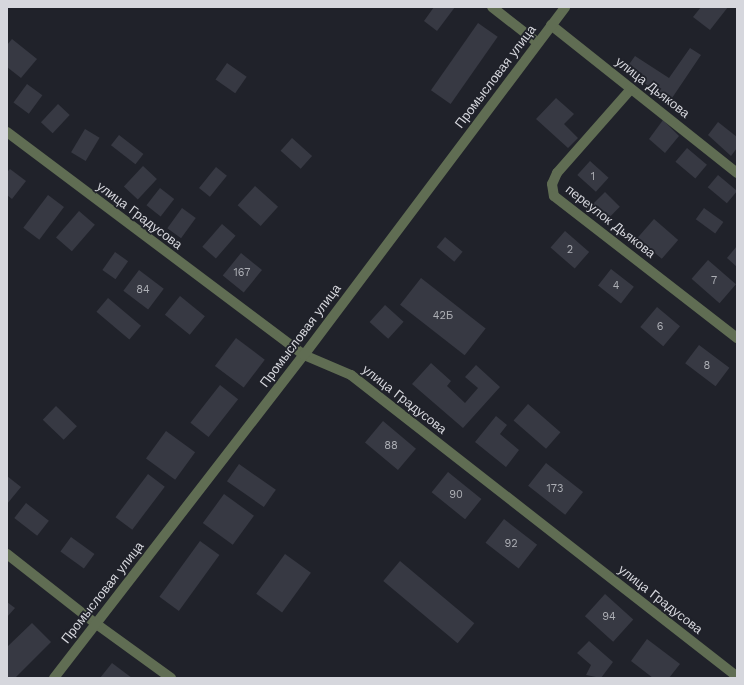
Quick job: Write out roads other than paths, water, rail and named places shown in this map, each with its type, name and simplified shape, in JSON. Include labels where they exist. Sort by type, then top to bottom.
[{"type":"street","points":[[492,7],[538,43]]},
{"type":"street","name":"Промысловая улица","points":[[54,678],[95,623],[304,356],[564,7]]},
{"type":"street","name":"улица Дьякова","points":[[551,25],[737,173]]},
{"type":"street","name":"переулок Дьякова","points":[[631,89],[557,173],[552,184],[554,196],[737,338]]},
{"type":"street","name":"улица Градусова","points":[[7,132],[304,356],[351,375],[737,677]]},
{"type":"street","points":[[7,554],[95,623],[171,678]]}]
